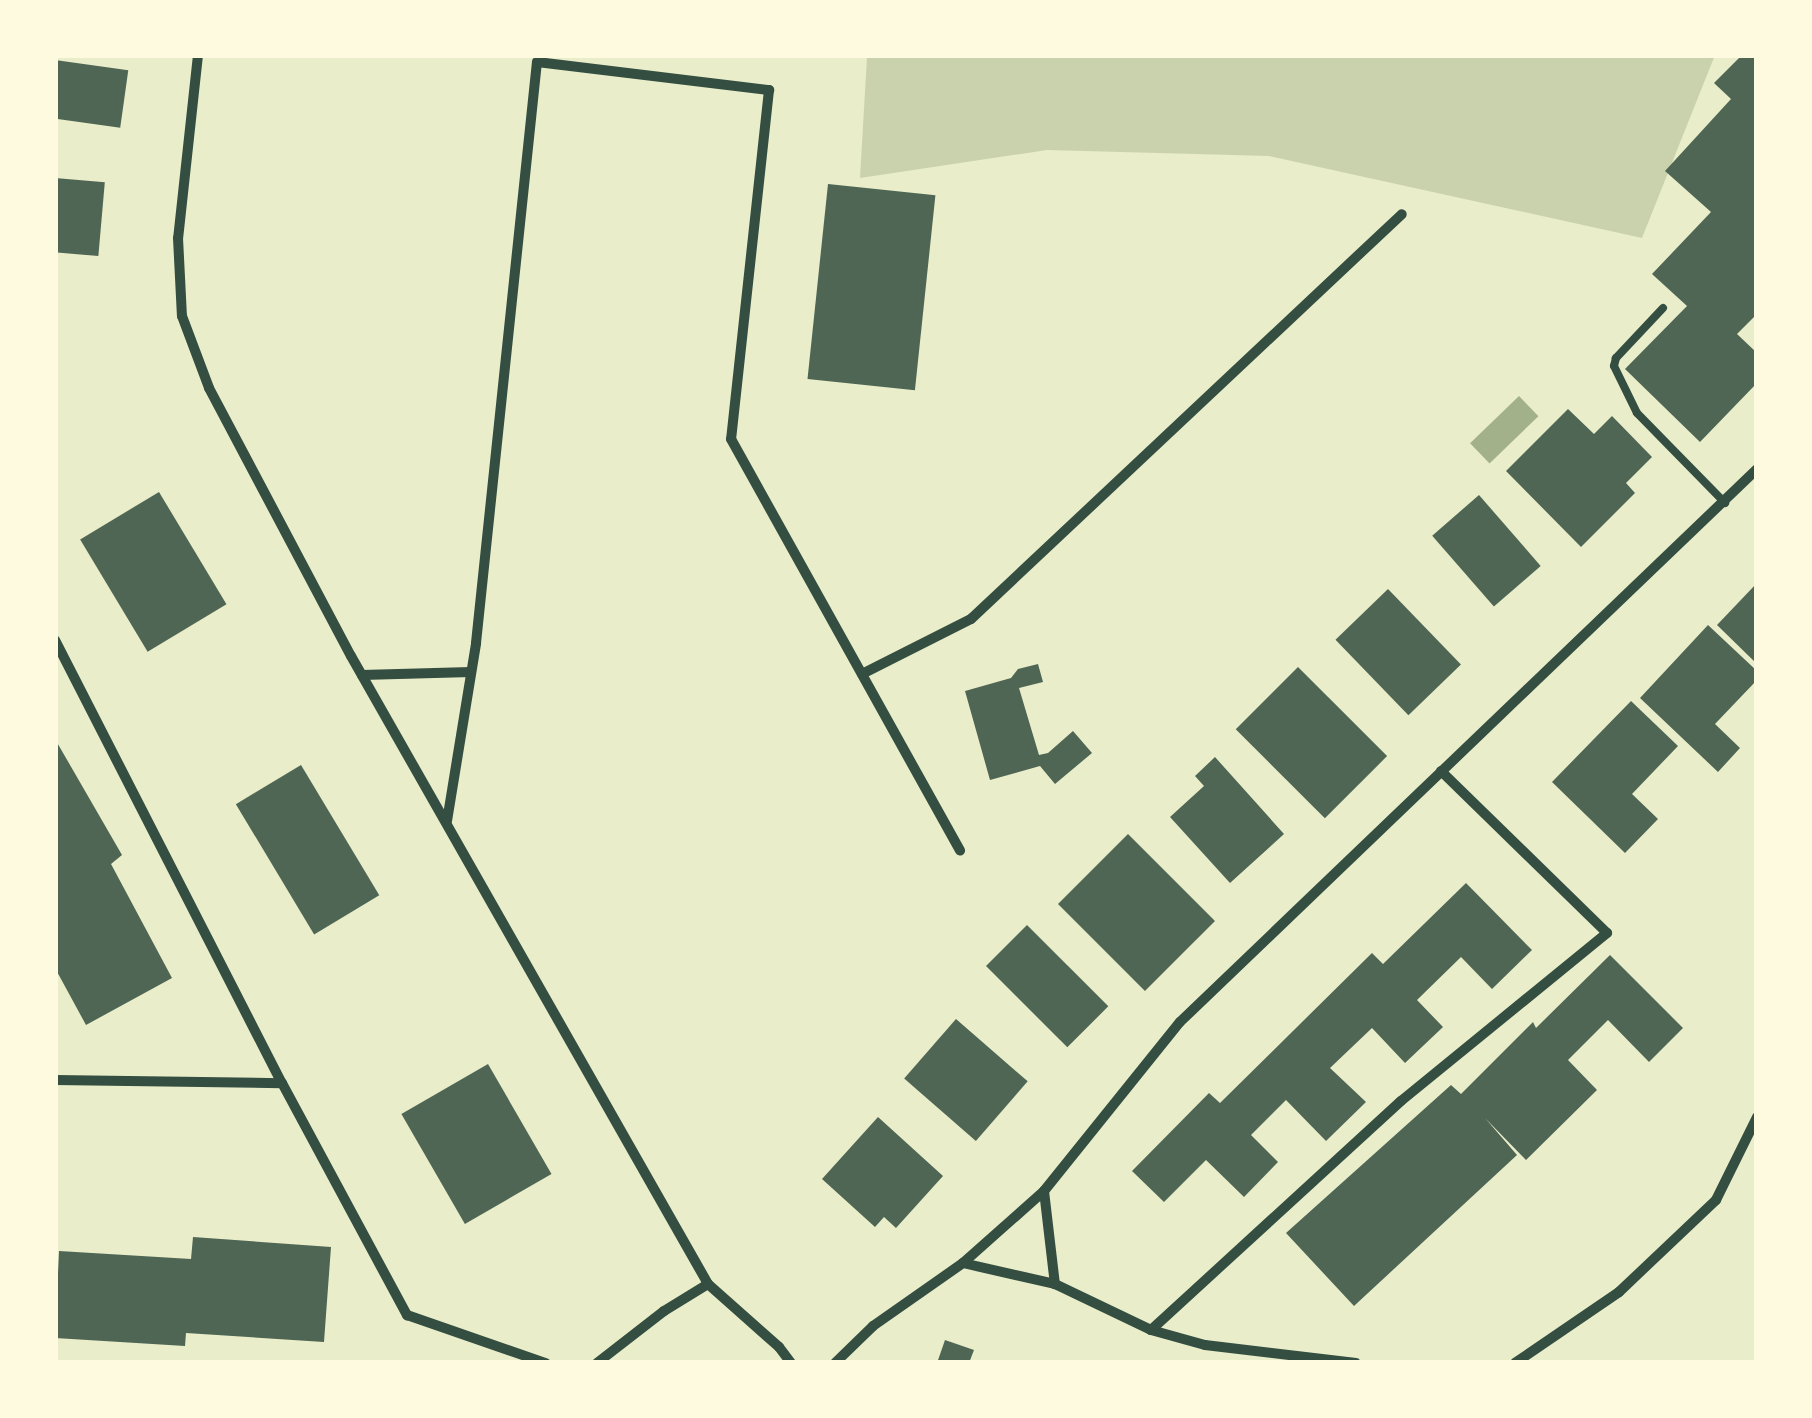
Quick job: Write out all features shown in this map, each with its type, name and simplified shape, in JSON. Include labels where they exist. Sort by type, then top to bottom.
[{"type":"street","points":[[198,55],[178,238],[182,316],[208,388],[362,675],[708,1284],[780,1347],[791,1363]]},
{"type":"street","points":[[447,820],[471,672],[536,62],[769,90],[731,439],[960,851]]},
{"type":"street","points":[[862,674],[971,619],[1402,214]]},
{"type":"street","points":[[835,1363],[873,1326],[962,1263],[1044,1191],[1180,1022],[1725,504],[1757,468]]},
{"type":"street","points":[[55,640],[282,1083],[407,1314],[546,1363]]},
{"type":"street","points":[[362,675],[471,672]]},
{"type":"street","points":[[1150,1330],[1400,1101],[1606,933],[1441,771]]},
{"type":"street","points":[[55,1080],[282,1083]]},
{"type":"street","points":[[1515,1363],[1619,1292],[1716,1200],[1757,1117]]},
{"type":"street","points":[[1044,1191],[1055,1284]]},
{"type":"street","points":[[962,1263],[1055,1284],[1150,1330],[1205,1345],[1356,1363]]},
{"type":"street","points":[[597,1363],[708,1284]]},
{"type":"lane","points":[[1663,308],[1616,358],[1614,366],[1637,412],[1725,504]]},
{"type":"shaded area","points":[[853,55],[1715,55],[1642,238],[1269,156],[1047,150],[860,178],[867,57]]},
{"type":"shaded area","points":[[1519,396],[1538,416],[1490,463],[1470,443]]},
{"type":"building","points":[[1742,55],[1757,55],[1757,314],[1737,334],[1757,353],[1757,383],[1700,442],[1625,369],[1687,306],[1652,274],[1711,212],[1665,171],[1731,99],[1714,83]]},
{"type":"building","points":[[55,60],[128,70],[120,128],[55,119]]},
{"type":"building","points":[[55,178],[105,182],[98,256],[55,252]]},
{"type":"building","points":[[828,184],[935,195],[915,390],[808,379]]},
{"type":"building","points":[[1568,409],[1594,434],[1612,416],[1652,457],[1626,483],[1635,493],[1581,547],[1506,471]]},
{"type":"building","points":[[159,492],[226,604],[148,652],[80,539]]},
{"type":"building","points":[[1479,495],[1541,566],[1494,607],[1432,536]]},
{"type":"building","points":[[1757,583],[1757,664],[1717,625]]},
{"type":"building","points":[[1388,589],[1461,665],[1408,715],[1335,640]]},
{"type":"building","points":[[1708,625],[1757,671],[1757,680],[1715,724],[1740,748],[1718,772],[1640,698]]},
{"type":"building","points":[[1038,664],[1043,682],[1019,688],[1039,755],[1048,753],[1073,731],[1092,753],[1055,784],[1040,766],[990,780],[965,691],[1011,678],[1018,669]]},
{"type":"building","points":[[1298,667],[1387,756],[1325,818],[1236,729]]},
{"type":"building","points":[[1631,701],[1678,746],[1632,794],[1658,819],[1625,853],[1552,782]]},
{"type":"building","points":[[55,739],[122,855],[111,864],[172,978],[86,1025],[55,968]]},
{"type":"building","points":[[1215,757],[1284,834],[1230,883],[1170,817],[1204,786],[1195,776]]},
{"type":"building","points":[[301,765],[379,895],[314,934],[236,804]]},
{"type":"building","points":[[1128,834],[1215,921],[1145,991],[1058,904]]},
{"type":"building","points":[[1466,883],[1532,950],[1492,989],[1461,957],[1417,1000],[1443,1027],[1405,1063],[1372,1028],[1330,1068],[1366,1102],[1326,1141],[1286,1100],[1251,1135],[1278,1162],[1244,1197],[1206,1160],[1164,1202],[1132,1171],[1209,1093],[1220,1103],[1372,953],[1383,964]]},
{"type":"building","points":[[1027,925],[1108,1006],[1067,1047],[986,966]]},
{"type":"building","points":[[1610,955],[1683,1028],[1649,1062],[1608,1020],[1568,1060],[1597,1090],[1526,1160],[1485,1118],[1517,1155],[1354,1306],[1286,1233],[1451,1085],[1461,1094],[1533,1022],[1536,1028]]},
{"type":"building","points":[[956,1019],[1028,1081],[976,1141],[904,1079]]},
{"type":"building","points":[[488,1064],[552,1174],[465,1224],[401,1114]]},
{"type":"building","points":[[878,1117],[943,1176],[896,1228],[884,1217],[875,1227],[822,1179]]},
{"type":"building","points":[[193,1237],[331,1247],[324,1342],[186,1333],[185,1346],[55,1338],[59,1251],[191,1259]]},
{"type":"building","points":[[945,1340],[974,1350],[969,1363],[937,1363]]}]
